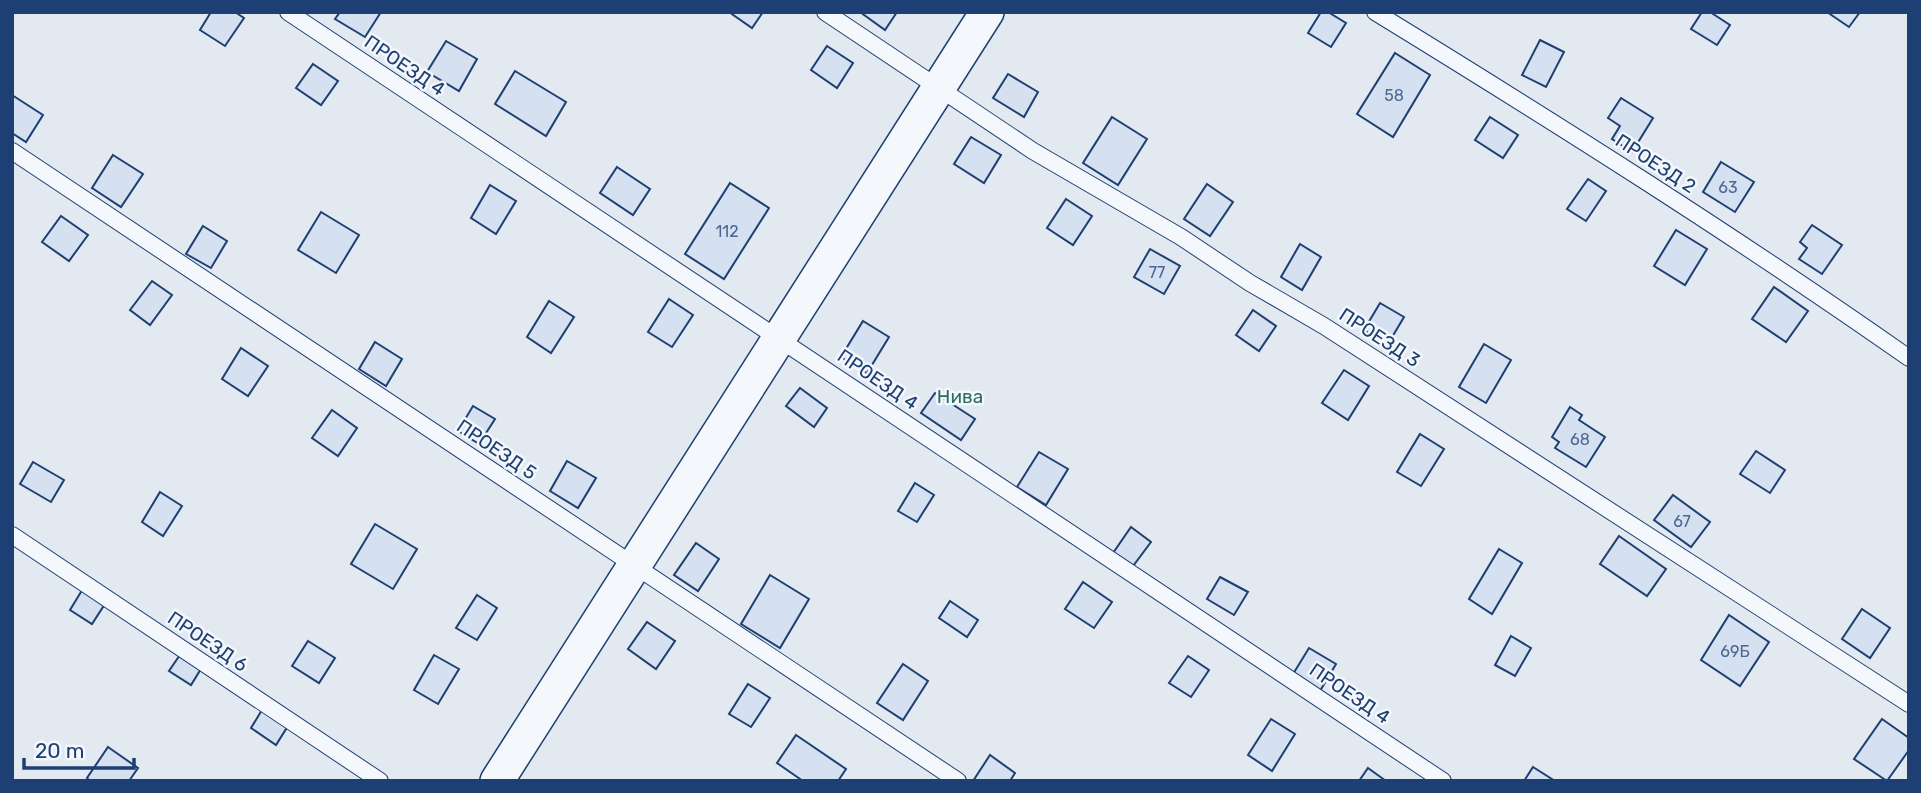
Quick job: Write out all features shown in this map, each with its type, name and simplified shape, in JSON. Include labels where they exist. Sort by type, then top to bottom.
[{"type":"street","points":[[497,781],[987,12]]},
{"type":"lane","name":"ПРОЕЗД 4","points":[[288,12],[1443,781]]},
{"type":"lane","name":"ПРОЕЗД 3","points":[[825,12],[1033,151],[1181,237],[1250,283],[1324,326],[1909,704]]},
{"type":"lane","name":"ПРОЕЗД 2","points":[[1375,12],[1588,143],[1797,280],[1909,358]]},
{"type":"lane","name":"ПРОЕЗД 5","points":[[12,151],[958,781]]},
{"type":"lane","name":"ПРОЕЗД 6","points":[[12,535],[380,781]]},
{"type":"green space","name":"Нива","points":[[12,12],[1909,12],[1909,781],[12,781]]},
{"type":"building","points":[[211,12],[235,12],[244,18],[225,46],[200,30]]},
{"type":"building","points":[[340,12],[381,12],[365,37],[335,19]]},
{"type":"building","points":[[729,12],[763,12],[752,28]]},
{"type":"building","points":[[860,12],[897,12],[885,30]]},
{"type":"building","points":[[1321,12],[1328,12],[1346,23],[1331,47],[1308,33]]},
{"type":"building","points":[[1702,12],[1710,12],[1730,25],[1717,45],[1691,29]]},
{"type":"building","points":[[1827,12],[1860,12],[1849,27]]},
{"type":"building","points":[[1540,40],[1564,52],[1546,87],[1522,75]]},
{"type":"building","points":[[446,41],[477,59],[459,91],[427,72]]},
{"type":"building","points":[[827,46],[853,63],[837,88],[811,70]]},
{"type":"building","points":[[1395,53],[1430,75],[1393,137],[1357,114]]},
{"type":"building","points":[[313,64],[338,81],[321,105],[296,88]]},
{"type":"building","points":[[515,71],[566,102],[546,136],[495,104]]},
{"type":"building","points":[[1008,74],[1038,92],[1024,117],[993,98]]},
{"type":"building","points":[[12,95],[43,115],[26,142],[12,133]]},
{"type":"building","points":[[1621,98],[1653,118],[1632,152],[1612,139],[1620,126],[1608,118]]},
{"type":"building","points":[[1112,117],[1147,139],[1118,185],[1083,163]]},
{"type":"building","points":[[1490,117],[1518,135],[1503,158],[1475,140]]},
{"type":"building","points":[[971,137],[1001,155],[984,183],[954,164]]},
{"type":"building","points":[[113,155],[143,174],[121,207],[92,188]]},
{"type":"building","points":[[1721,162],[1754,182],[1735,212],[1703,192]]},
{"type":"building","points":[[617,167],[650,189],[633,215],[600,193]]},
{"type":"building","points":[[1588,179],[1606,191],[1586,221],[1567,209]]},
{"type":"building","points":[[730,183],[769,208],[724,279],[685,254]]},
{"type":"building","points":[[1207,184],[1233,202],[1210,236],[1184,219]]},
{"type":"building","points":[[490,185],[516,201],[496,234],[471,218]]},
{"type":"building","points":[[1066,199],[1092,216],[1073,245],[1047,228]]},
{"type":"building","points":[[321,212],[359,235],[336,273],[298,250]]},
{"type":"building","points":[[61,216],[88,235],[69,261],[42,242]]},
{"type":"building","points":[[1812,225],[1842,245],[1822,274],[1799,259],[1807,248],[1800,242]]},
{"type":"building","points":[[203,226],[227,241],[211,268],[186,254]]},
{"type":"building","points":[[1676,230],[1707,249],[1685,285],[1654,266]]},
{"type":"building","points":[[1300,244],[1321,257],[1302,290],[1281,277]]},
{"type":"building","points":[[1150,249],[1180,266],[1164,294],[1134,277]]},
{"type":"building","points":[[152,281],[172,295],[150,325],[130,310]]},
{"type":"building","points":[[1774,287],[1808,311],[1786,342],[1752,319]]},
{"type":"building","points":[[669,299],[693,315],[672,347],[648,332]]},
{"type":"building","points":[[549,301],[574,317],[551,353],[527,337]]},
{"type":"building","points":[[1380,303],[1404,317],[1388,344],[1364,330]]},
{"type":"building","points":[[1253,310],[1276,326],[1259,351],[1236,335]]},
{"type":"building","points":[[863,321],[889,337],[867,373],[841,357]]},
{"type":"building","points":[[375,342],[402,359],[386,386],[359,369]]},
{"type":"building","points":[[1484,344],[1511,360],[1486,403],[1459,387]]},
{"type":"building","points":[[241,348],[268,366],[248,396],[222,379]]},
{"type":"building","points":[[1344,370],[1369,386],[1348,420],[1322,403]]},
{"type":"building","points":[[800,388],[827,408],[814,427],[786,406]]},
{"type":"building","points":[[935,393],[975,419],[961,440],[921,413]]},
{"type":"building","points":[[473,406],[495,419],[479,444],[458,431]]},
{"type":"building","points":[[1570,407],[1582,415],[1579,420],[1605,437],[1586,467],[1555,448],[1559,442],[1552,437]]},
{"type":"building","points":[[332,410],[357,428],[338,456],[312,438]]},
{"type":"building","points":[[1420,434],[1444,449],[1421,486],[1397,472]]},
{"type":"building","points":[[1756,451],[1785,470],[1770,493],[1740,474]]},
{"type":"building","points":[[1039,452],[1068,469],[1046,505],[1017,487]]},
{"type":"building","points":[[567,461],[596,478],[578,508],[550,491]]},
{"type":"building","points":[[33,462],[64,480],[51,502],[20,484]]},
{"type":"building","points":[[915,483],[934,495],[917,522],[898,511]]},
{"type":"building","points":[[160,492],[182,506],[163,536],[142,522]]},
{"type":"building","points":[[1673,495],[1710,522],[1691,547],[1654,520]]},
{"type":"building","points":[[375,524],[417,549],[393,589],[351,564]]},
{"type":"building","points":[[1131,527],[1151,542],[1130,570],[1111,556]]},
{"type":"building","points":[[1619,536],[1666,569],[1647,596],[1600,564]]},
{"type":"building","points":[[696,543],[719,559],[698,591],[674,575]]},
{"type":"building","points":[[1499,549],[1522,563],[1492,614],[1469,599]]},
{"type":"building","points":[[770,575],[809,599],[780,648],[741,624]]},
{"type":"building","points":[[1220,577],[1248,592],[1234,615],[1207,599]]},
{"type":"building","points":[[87,582],[110,596],[92,624],[70,610]]},
{"type":"building","points":[[1083,582],[1112,602],[1094,628],[1065,609]]},
{"type":"building","points":[[477,595],[497,608],[477,640],[456,628]]},
{"type":"building","points":[[950,601],[978,620],[967,637],[939,618]]},
{"type":"building","points":[[1862,609],[1890,628],[1870,658],[1842,639]]},
{"type":"building","points":[[1729,615],[1769,642],[1740,686],[1701,660]]},
{"type":"building","points":[[647,622],[675,641],[656,669],[628,649]]},
{"type":"building","points":[[1511,636],[1531,648],[1515,676],[1495,665]]},
{"type":"building","points":[[308,641],[335,658],[319,683],[292,666]]},
{"type":"building","points":[[186,646],[207,659],[191,685],[169,671]]},
{"type":"building","points":[[1309,648],[1336,664],[1317,696],[1290,679]]},
{"type":"building","points":[[434,655],[459,669],[438,704],[414,690]]},
{"type":"building","points":[[1188,656],[1209,670],[1191,697],[1169,683]]},
{"type":"building","points":[[903,664],[928,681],[903,720],[877,703]]},
{"type":"building","points":[[748,684],[770,698],[751,727],[729,714]]},
{"type":"building","points":[[265,705],[291,721],[276,745],[251,728]]},
{"type":"building","points":[[1271,719],[1295,734],[1272,771],[1248,755]]},
{"type":"building","points":[[1882,719],[1909,738],[1909,750],[1887,781],[1854,759]]},
{"type":"building","points":[[796,735],[846,769],[838,781],[803,781],[777,763]]},
{"type":"building","points":[[108,747],[138,768],[129,781],[90,781],[87,778]]},
{"type":"building","points":[[990,755],[1015,773],[1010,781],[973,781]]},
{"type":"building","points":[[1533,767],[1555,781],[1524,781]]},
{"type":"building","points":[[1368,768],[1386,781],[1359,781]]}]
